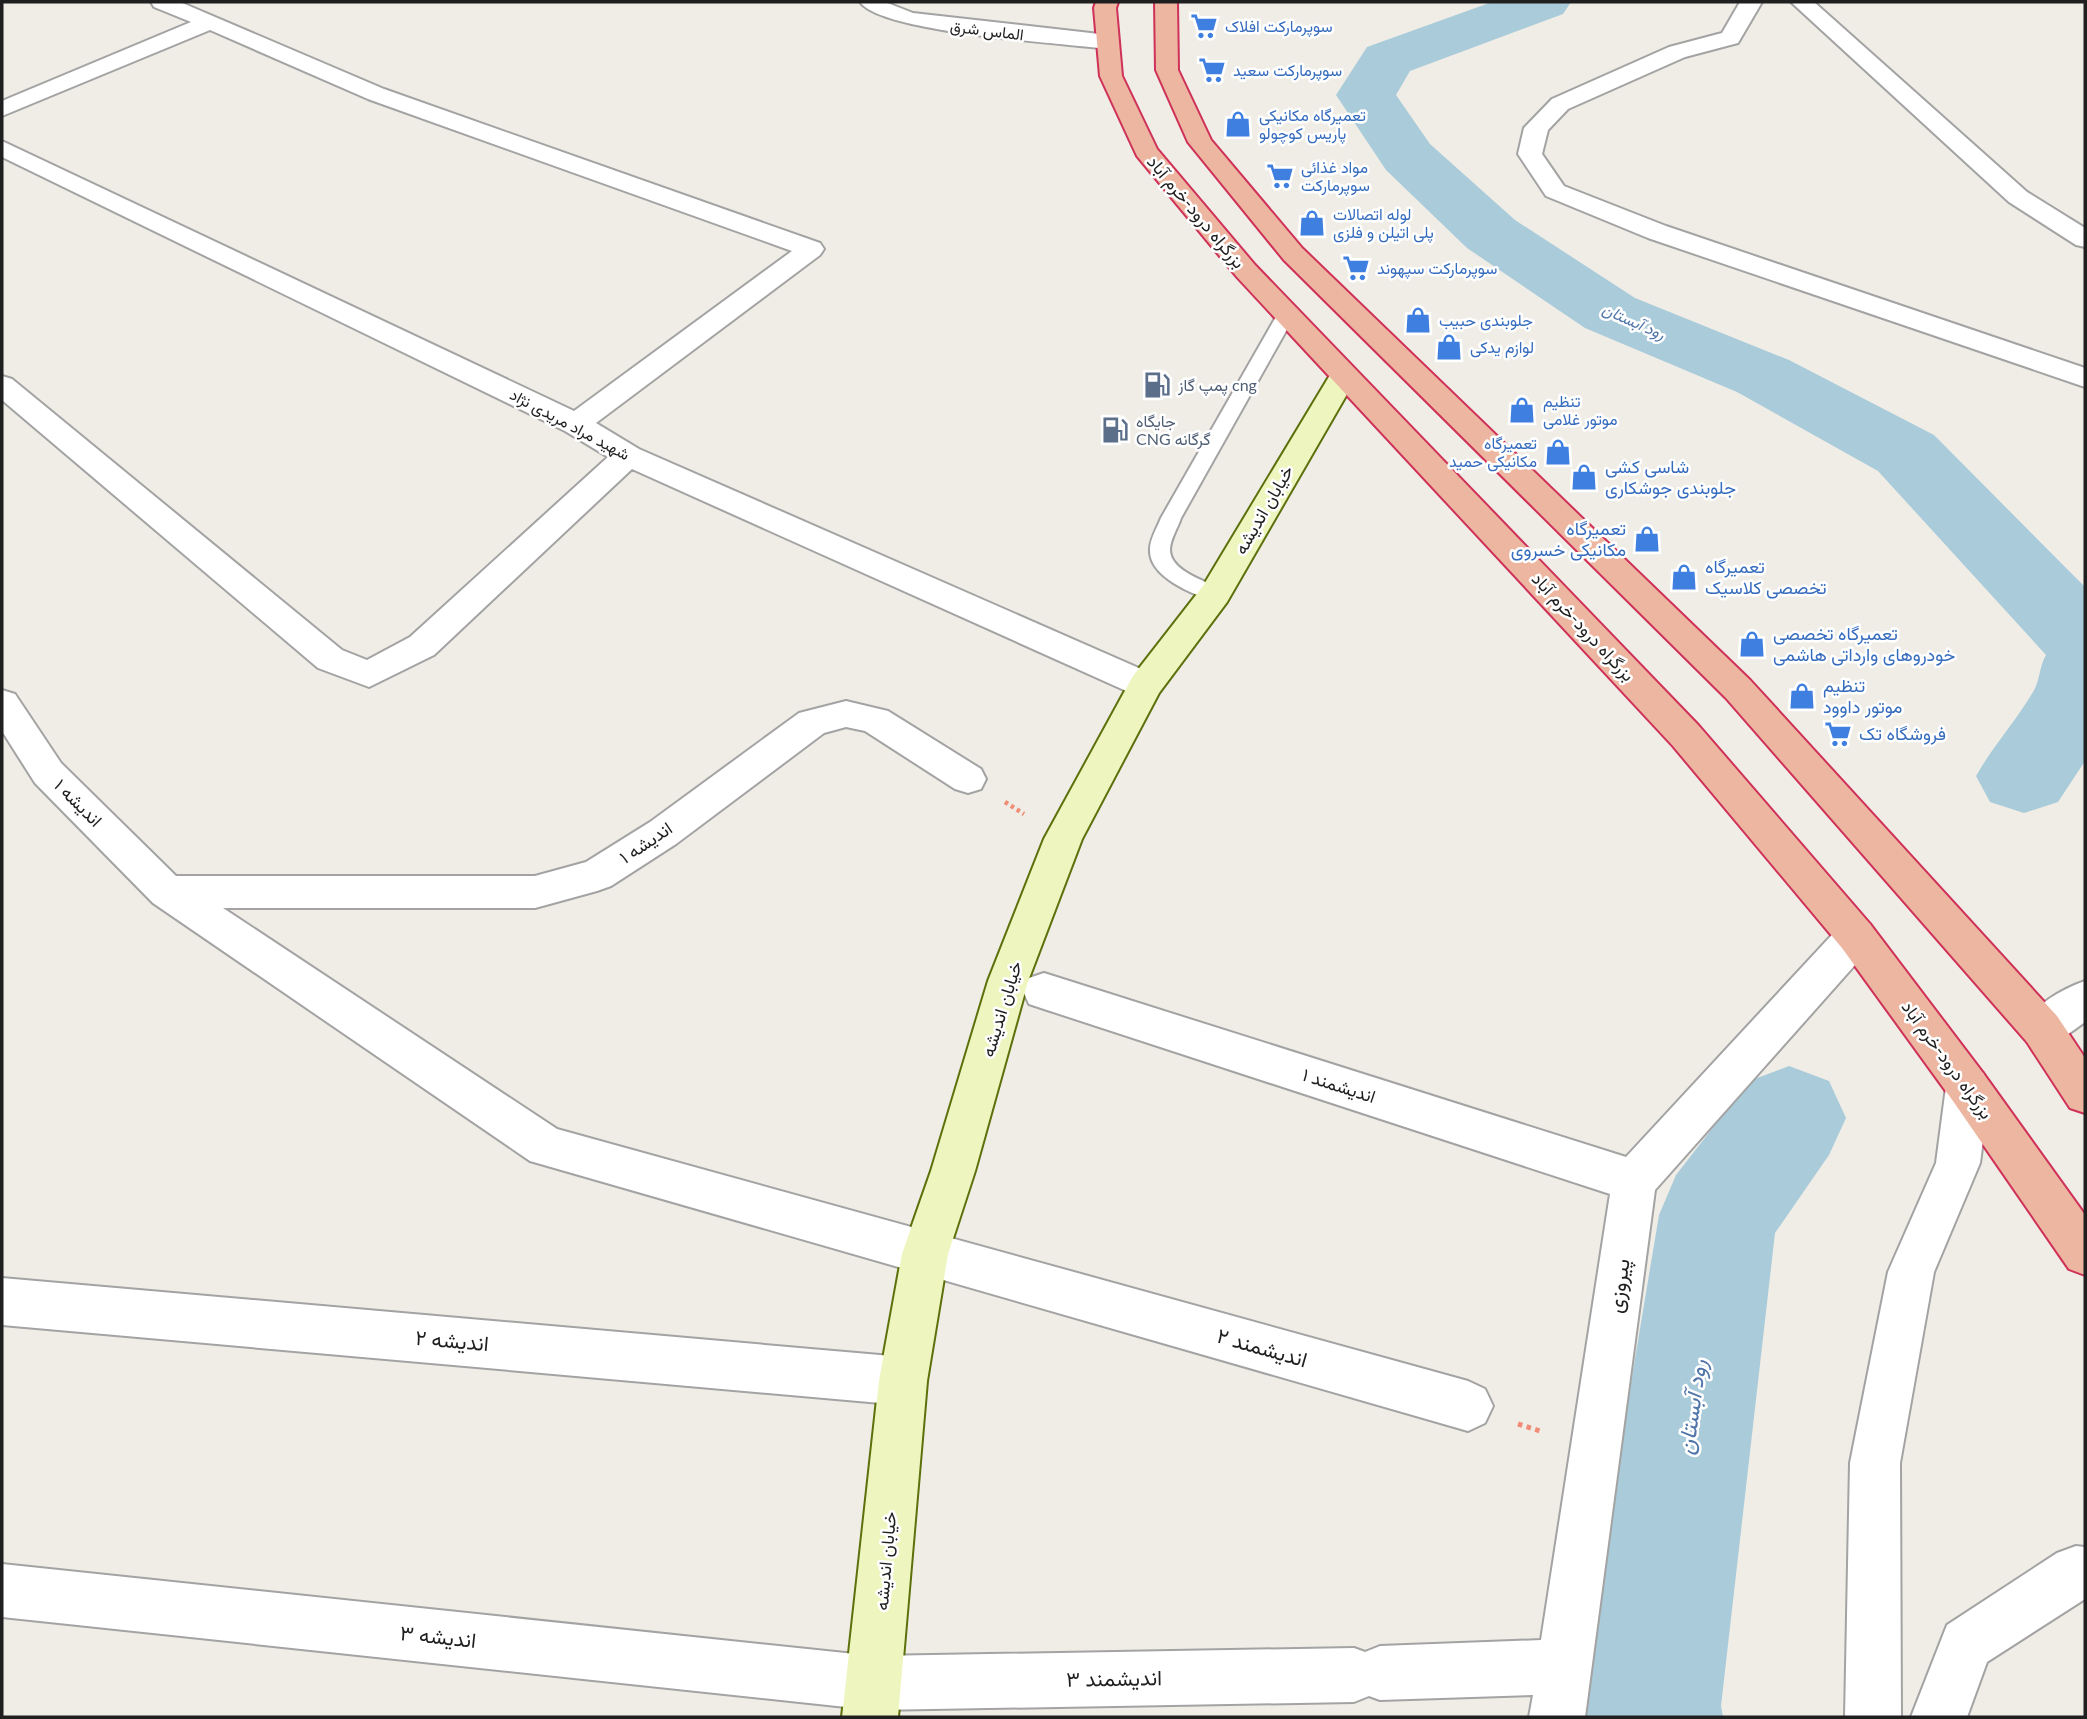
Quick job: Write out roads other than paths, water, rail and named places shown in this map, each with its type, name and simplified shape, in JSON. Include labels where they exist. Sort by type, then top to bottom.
[{"type":"highway","name":"بزرگراه درود-خرم آباد","points":[[1107,2],[1111,76],[1146,151],[1286,315],[1686,736],[1856,936],[2085,1252]]},
{"type":"highway","points":[[1166,2],[1167,70],[1200,142],[1285,244],[1738,689],[2042,1029],[2085,1094]]},
{"type":"main road","name":"خیابان اندیشه","points":[[872,1700],[902,1381],[925,1254],[953,1171],[1008,981],[1063,839],[1145,685],[1214,594],[1344,375]]},
{"type":"street","points":[[162,2],[376,94],[811,249],[576,424]]},
{"type":"street","name":"الماس شرق","points":[[871,2],[911,19],[1108,43]]},
{"type":"street","points":[[1751,2],[1730,38],[1677,52],[1625,78],[1560,104],[1536,128],[1530,154],[1555,191],[1657,232],[2085,378]]},
{"type":"street","points":[[1802,2],[2018,197],[2085,239]]},
{"type":"street","points":[[2,109],[211,22]]},
{"type":"street","name":"شهید مراد مریدی نژاد","points":[[2,148],[576,424],[628,456],[1145,685]]},
{"type":"street","points":[[2,385],[330,659],[369,674],[422,646],[628,456]]},
{"type":"street","name":"اندیشه ۱","points":[[2,703],[48,773],[167,892],[546,1146],[925,1254]]},
{"type":"street","name":"اندیشه ۱","points":[[167,892],[535,892],[597,875],[663,833],[812,723],[846,714],[875,720],[968,779]]},
{"type":"street","points":[[1634,1181],[1856,936]]},
{"type":"street","name":"اندیشمند ۱","points":[[1044,991],[1634,1181]]},
{"type":"street","points":[[2042,1029],[2085,999]]},
{"type":"street","points":[[1873,1717],[1875,1463],[1912,1272],[1958,1163],[1968,1087]]},
{"type":"street","name":"پیروزی","points":[[1561,1692],[1634,1181]]},
{"type":"street","name":"اندیشمند ۲","points":[[925,1254],[1468,1406]]},
{"type":"street","name":"اندیشه ۲","points":[[2,1301],[902,1381]]},
{"type":"street","points":[[1939,1717],[1966,1644],[2076,1572],[2085,1573]]},
{"type":"street","name":"اندیشه ۳","points":[[2,1591],[872,1700]]},
{"type":"street","name":"اندیشمند ۳","points":[[872,1700],[1367,1674],[1561,1692]]},
{"type":"lane","points":[[1214,594],[1169,569],[1160,550],[1171,518],[1286,315]]},
{"type":"waterway","name":"رود آبستان","points":[[1543,2],[1388,59],[1366,95],[1408,157],[1491,234],[1610,313],[1763,376],[1906,453],[2085,641]]},
{"type":"waterway","name":"رود آبستان","points":[[2024,776],[2079,698],[2085,665]]},
{"type":"waterway","name":"رود آبستان","points":[[1651,1717],[1649,1706],[1718,1215],[1789,1118]]},
{"type":"place","name":"سوپرمارکت افلاک","points":[[1204,26]]},
{"type":"place","name":"سوپرمارکت سعید","points":[[1212,70]]},
{"type":"place","name":"تعمیرگاه مکانیکی پاریس کوچولو","points":[[1238,124]]},
{"type":"place","name":"مواد غذائی سوپرمارکت","points":[[1280,176]]},
{"type":"place","name":"لوله اتصالات پلی اتیلن و فلزی","points":[[1312,223]]},
{"type":"place","name":"سوپرمارکت سپهوند","points":[[1356,268]]},
{"type":"place","name":"جلوبندی حبیب","points":[[1418,320]]},
{"type":"place","name":"لوازم یدکی","points":[[1449,347]]},
{"type":"place","name":"پمپ گاز cng","points":[[1157,385]]},
{"type":"place","name":"تنظیم موتور غلامی","points":[[1522,410]]},
{"type":"place","name":"جایگاه CNG گرگانه","points":[[1115,430]]},
{"type":"place","name":"تعمیرگاه مکانیکی حمید","points":[[1558,452]]},
{"type":"place","name":"شاسی کشی جلوبندی جوشکاری","points":[[1584,477]]},
{"type":"place","name":"تعمیرگاه مکانیکی خسروی","points":[[1647,539]]},
{"type":"place","name":"تعمیرگاه تخصصی کلاسیک","points":[[1684,577]]},
{"type":"place","name":"تعمیرگاه تخصصی خودروهای وارداتی هاشمی","points":[[1752,644]]},
{"type":"place","name":"تنظیم موتور داوود","points":[[1802,696]]},
{"type":"place","name":"فروشگاه تک","points":[[1838,734]]}]
